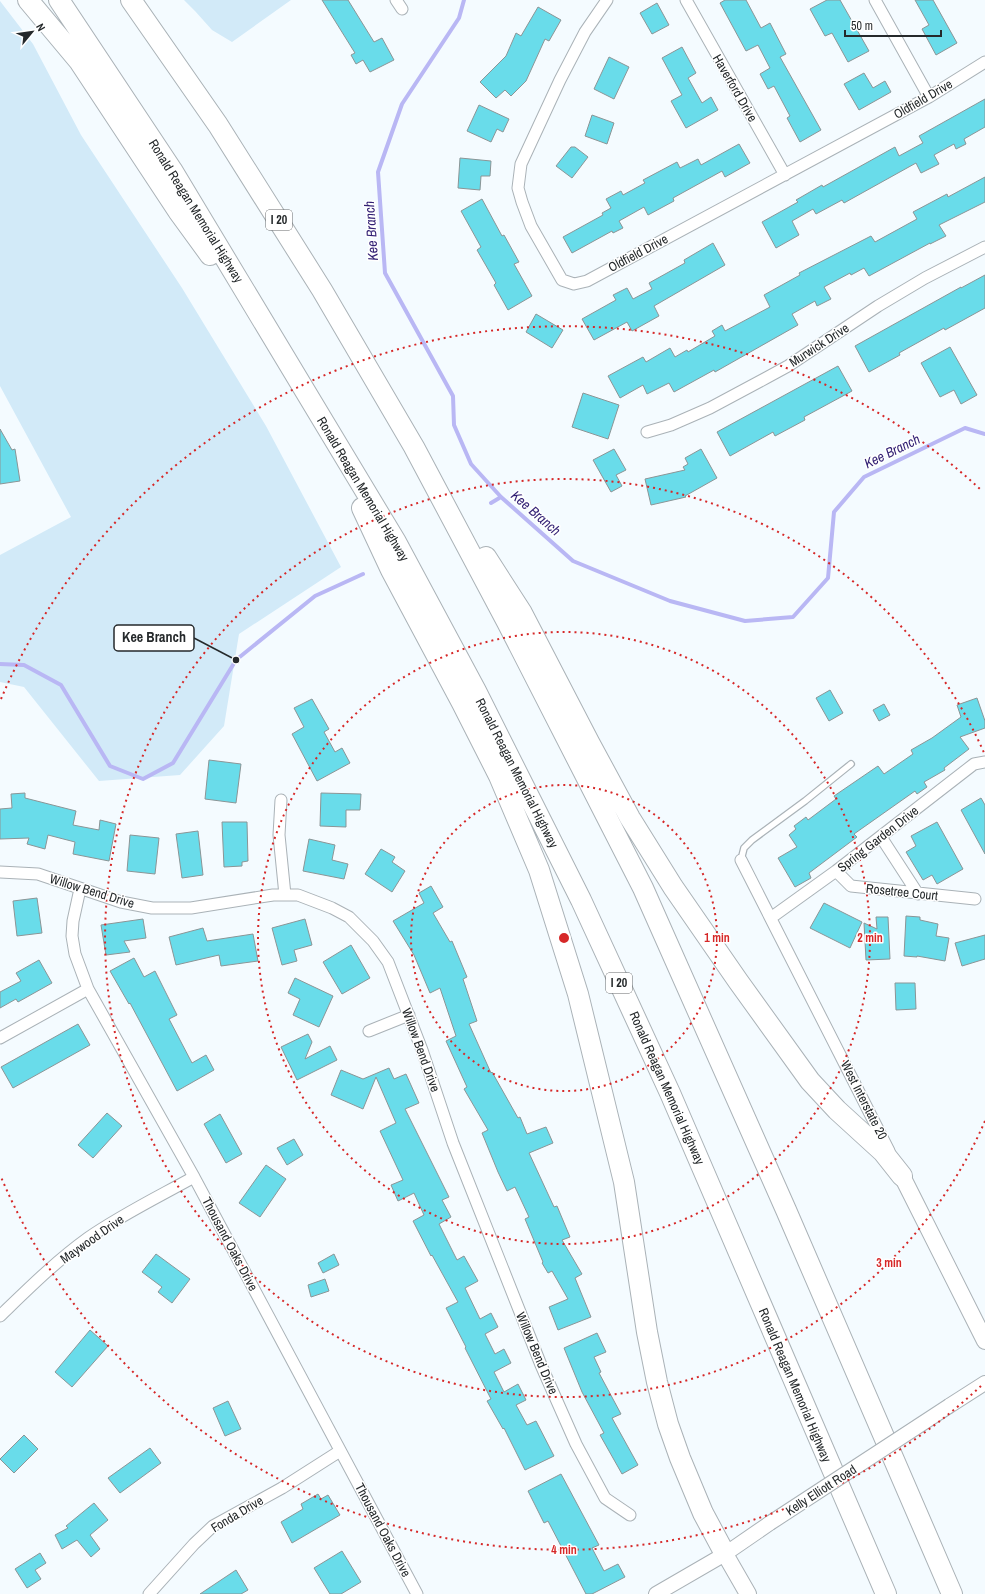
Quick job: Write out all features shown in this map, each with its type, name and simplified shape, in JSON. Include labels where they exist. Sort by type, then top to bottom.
[{"type":"highway","points":[[28,0],[79,61],[178,211],[276,343]]},
{"type":"highway","name":"Ronald Reagan Memorial Highway","points":[[59,0],[172,170],[396,542],[476,691],[581,900],[670,1093],[886,1594]]},
{"type":"highway","name":"I 20","points":[[132,0],[243,163],[322,290],[414,447],[507,622],[643,888],[783,1203],[952,1594]]},
{"type":"highway","points":[[307,394],[391,570],[499,776],[539,870],[578,994],[624,1182],[647,1332],[657,1382],[668,1424],[703,1513],[725,1554]]},
{"type":"highway","points":[[414,447],[522,613],[626,811],[673,887],[810,1081],[837,1110],[884,1152],[902,1176]]},
{"type":"main road","name":"West Interstate 20","points":[[902,1176],[985,1341]]},
{"type":"main road","points":[[725,1554],[748,1594]]},
{"type":"street","name":"Oldfield Drive","points":[[607,0],[585,32],[560,80],[521,164],[518,188],[531,226],[562,280],[574,284],[587,281],[930,97],[985,62]]},
{"type":"street","name":"Haverford Drive","points":[[686,0],[785,175]]},
{"type":"street","points":[[876,0],[930,97]]},
{"type":"street","name":"Murwick Drive","points":[[647,432],[671,425],[710,408],[788,366],[878,306],[925,278],[985,247]]},
{"type":"street","name":"Spring Garden Drive","points":[[772,917],[881,837],[974,764],[985,762]]},
{"type":"street","points":[[281,800],[279,835],[285,895]]},
{"type":"street","points":[[881,837],[918,894]]},
{"type":"street","name":"West Interstate 20","points":[[741,860],[772,917],[902,1176]]},
{"type":"street","name":"Rosetree Court","points":[[836,871],[850,886],[975,900]]},
{"type":"street","name":"Willow Bend Drive","points":[[0,872],[38,874],[121,902],[152,908],[191,908],[273,895],[298,895],[332,908],[349,917],[373,941],[388,962],[422,1050],[453,1143],[541,1365],[576,1444],[605,1498],[630,1515]]},
{"type":"street","name":"Thousand Oaks Drive","points":[[80,888],[73,921],[72,936],[75,954],[88,989],[194,1177],[417,1594]]},
{"type":"street","points":[[0,1038],[88,989]]},
{"type":"street","points":[[369,1031],[409,1015]]},
{"type":"street","name":"Maywood Drive","points":[[0,1316],[36,1280],[87,1239],[128,1213],[194,1177]]},
{"type":"street","name":"Kelly Elliott Road","points":[[656,1594],[725,1554],[985,1383]]},
{"type":"street","name":"Fonda Drive","points":[[149,1594],[212,1526],[282,1488],[340,1451]]},
{"type":"lane","points":[[741,860],[744,848],[752,840],[805,801],[850,764]]},
{"type":"shaded area","points":[[184,0],[291,0],[232,42],[212,30]]},
{"type":"shaded area","points":[[0,1],[33,44],[81,135],[182,288],[266,426],[341,567],[239,634],[224,726],[180,775],[99,781],[24,687],[0,682],[0,555],[71,517],[0,386]]},
{"type":"building","points":[[322,0],[348,0],[374,42],[382,38],[394,60],[370,72],[363,60],[356,64],[351,55],[355,53]]},
{"type":"building","points":[[725,0],[746,0],[761,28],[770,23],[786,54],[780,57],[821,130],[800,142],[787,118],[790,116],[774,86],[768,89],[760,74],[770,68],[758,45],[746,51],[720,3]]},
{"type":"building","points":[[827,0],[840,0],[869,51],[848,62],[832,33],[825,36],[810,9]]},
{"type":"building","points":[[915,0],[933,0],[957,43],[936,55],[922,29],[929,25]]},
{"type":"building","points":[[657,3],[669,25],[652,34],[640,13]]},
{"type":"building","points":[[538,7],[561,20],[549,41],[545,39],[526,81],[511,96],[505,90],[496,98],[480,82],[506,56],[516,33],[521,36]]},
{"type":"building","points":[[682,47],[696,73],[688,78],[702,103],[711,97],[718,110],[686,128],[671,101],[682,95],[662,58]]},
{"type":"building","points":[[609,57],[629,67],[614,99],[594,89]]},
{"type":"building","points":[[864,73],[873,88],[885,81],[891,92],[859,110],[844,84]]},
{"type":"building","points":[[985,99],[985,127],[964,139],[966,144],[956,149],[954,144],[934,155],[939,164],[921,173],[916,163],[844,203],[842,200],[816,214],[813,209],[792,221],[799,235],[776,248],[762,222],[798,202],[796,200],[822,185],[823,187],[895,147],[899,156],[923,143],[919,136]]},
{"type":"building","points":[[479,105],[509,119],[503,132],[497,129],[491,142],[467,131]]},
{"type":"building","points":[[592,115],[614,123],[607,144],[585,136]]},
{"type":"building","points":[[739,144],[750,163],[725,177],[722,171],[673,198],[674,201],[648,215],[644,207],[619,221],[623,228],[613,233],[612,231],[572,253],[563,237],[603,215],[602,213],[611,208],[606,199],[621,191],[623,195],[645,183],[643,180],[677,162],[680,168],[698,159],[701,165]]},
{"type":"building","points":[[571,147],[575,147],[588,157],[572,178],[556,166]]},
{"type":"building","points":[[460,158],[491,161],[490,176],[481,176],[480,190],[458,188]]},
{"type":"building","points":[[985,177],[985,202],[939,225],[946,236],[869,276],[864,268],[851,275],[850,273],[824,287],[831,299],[817,306],[815,301],[792,314],[798,325],[715,372],[714,370],[674,392],[669,383],[647,394],[643,385],[620,398],[608,376],[643,357],[646,362],[670,348],[675,357],[687,350],[688,352],[715,336],[712,331],[722,325],[725,331],[770,307],[764,295],[800,275],[799,273],[871,236],[875,242],[917,219],[913,212],[947,194],[948,197]]},
{"type":"building","points":[[482,199],[502,236],[504,235],[519,262],[514,264],[532,296],[508,310],[494,285],[496,283],[477,250],[481,247],[461,211]]},
{"type":"building","points":[[713,243],[725,265],[654,306],[659,316],[632,331],[627,322],[594,340],[582,319],[616,300],[613,295],[627,288],[633,299],[652,289],[649,283],[685,263],[684,260]]},
{"type":"building","points":[[985,275],[985,308],[945,330],[944,328],[899,353],[900,355],[869,372],[855,346]]},
{"type":"building","points":[[536,314],[563,330],[552,348],[526,332]]},
{"type":"building","points":[[950,347],[977,395],[961,404],[954,390],[940,397],[921,363]]},
{"type":"building","points":[[838,366],[852,391],[804,417],[805,420],[775,436],[773,432],[730,456],[717,432]]},
{"type":"building","points":[[583,393],[619,405],[608,439],[572,427]]},
{"type":"building","points":[[0,429],[12,450],[15,449],[20,481],[0,484]]},
{"type":"building","points":[[614,449],[626,470],[616,475],[622,486],[611,492],[593,460]]},
{"type":"building","points":[[701,449],[717,478],[685,496],[686,497],[651,505],[645,479],[685,470],[683,467],[688,464],[685,458]]},
{"type":"building","points":[[830,690],[843,713],[829,721],[816,698]]},
{"type":"building","points":[[977,698],[985,721],[985,728],[960,737],[969,749],[944,768],[945,770],[924,782],[927,787],[917,794],[915,791],[854,834],[857,837],[809,873],[811,878],[795,887],[778,858],[797,847],[789,835],[796,829],[794,826],[806,817],[808,820],[836,799],[834,796],[878,766],[884,774],[913,754],[911,750],[932,738],[961,717],[957,705]]},
{"type":"building","points":[[312,699],[329,729],[324,732],[335,752],[342,748],[350,763],[317,781],[292,734],[304,727],[294,708]]},
{"type":"building","points":[[884,704],[890,715],[879,721],[873,710]]},
{"type":"building","points":[[209,760],[241,764],[236,803],[205,799]]},
{"type":"building","points":[[25,793],[25,798],[76,811],[73,825],[99,830],[100,820],[116,824],[109,861],[73,854],[75,842],[48,835],[45,849],[27,844],[29,838],[0,839],[0,809],[12,808],[11,794]]},
{"type":"building","points":[[321,793],[361,794],[360,810],[346,810],[346,827],[320,826]]},
{"type":"building","points":[[981,798],[985,805],[985,854],[961,810]]},
{"type":"building","points":[[222,822],[247,822],[248,861],[242,862],[242,866],[224,867]]},
{"type":"building","points":[[937,822],[963,869],[937,884],[932,875],[923,880],[906,852],[916,846],[911,836]]},
{"type":"building","points":[[198,831],[203,875],[182,878],[176,834]]},
{"type":"building","points":[[130,835],[159,838],[155,874],[127,871]]},
{"type":"building","points":[[309,839],[335,845],[332,860],[348,864],[344,879],[303,871]]},
{"type":"building","points":[[381,849],[395,857],[392,862],[405,871],[392,892],[365,874]]},
{"type":"building","points":[[431,886],[443,907],[433,913],[450,942],[452,941],[467,977],[463,979],[477,1021],[469,1024],[491,1073],[492,1072],[518,1118],[520,1117],[527,1134],[546,1127],[553,1143],[529,1153],[554,1207],[557,1206],[570,1237],[562,1240],[582,1274],[575,1278],[591,1317],[558,1330],[549,1307],[568,1299],[552,1271],[548,1273],[542,1263],[543,1262],[525,1219],[529,1217],[515,1187],[507,1191],[498,1172],[482,1133],[488,1130],[464,1089],[467,1087],[446,1041],[456,1036],[440,988],[430,993],[414,955],[393,921],[424,903],[419,893]]},
{"type":"building","points":[[37,898],[42,933],[17,936],[13,901]]},
{"type":"building","points":[[824,903],[862,922],[850,948],[810,928]]},
{"type":"building","points":[[906,916],[920,917],[920,920],[938,924],[936,936],[949,938],[945,961],[917,956],[904,956]]},
{"type":"building","points":[[876,917],[888,917],[890,959],[866,960],[864,923],[877,929]]},
{"type":"building","points":[[143,919],[146,938],[124,941],[130,952],[106,955],[101,925]]},
{"type":"building","points":[[305,919],[312,945],[294,950],[297,961],[282,965],[272,928]]},
{"type":"building","points":[[203,928],[207,941],[253,934],[258,961],[221,966],[219,955],[176,965],[169,937]]},
{"type":"building","points":[[985,935],[985,959],[962,966],[955,943]]},
{"type":"building","points":[[351,945],[370,978],[342,994],[323,962]]},
{"type":"building","points":[[134,958],[144,977],[155,971],[177,1015],[169,1019],[192,1063],[206,1055],[214,1070],[177,1091],[130,1003],[129,1004],[110,971]]},
{"type":"building","points":[[39,960],[52,983],[18,1002],[16,999],[0,1008],[0,992],[21,981],[16,973]]},
{"type":"building","points":[[295,978],[333,996],[319,1027],[293,1015],[300,999],[288,993]]},
{"type":"building","points":[[895,983],[915,983],[916,1009],[896,1010]]},
{"type":"building","points":[[78,1024],[90,1045],[13,1088],[1,1067]]},
{"type":"building","points":[[308,1034],[312,1042],[305,1059],[330,1046],[337,1060],[297,1080],[281,1047]]},
{"type":"building","points":[[389,1068],[394,1079],[406,1074],[419,1103],[405,1109],[449,1197],[442,1200],[451,1217],[439,1224],[457,1260],[464,1256],[478,1281],[465,1288],[480,1319],[491,1313],[498,1327],[485,1334],[495,1354],[504,1349],[511,1363],[494,1372],[504,1392],[518,1384],[526,1400],[516,1405],[527,1425],[536,1421],[554,1456],[525,1470],[504,1428],[503,1429],[487,1401],[491,1399],[446,1308],[458,1302],[432,1255],[431,1256],[413,1221],[424,1215],[414,1193],[398,1201],[391,1185],[403,1180],[380,1131],[396,1123],[376,1077],[363,1109],[331,1095],[341,1070],[363,1079]]},
{"type":"building","points":[[107,1113],[122,1126],[93,1158],[78,1145]]},
{"type":"building","points":[[220,1114],[242,1154],[226,1163],[204,1124]]},
{"type":"building","points":[[294,1139],[303,1155],[287,1165],[277,1148]]},
{"type":"building","points":[[266,1165],[286,1179],[260,1217],[239,1203]]},
{"type":"building","points":[[156,1254],[190,1279],[172,1303],[158,1292],[162,1287],[142,1272]]},
{"type":"building","points":[[334,1254],[339,1265],[323,1273],[318,1263]]},
{"type":"building","points":[[325,1279],[329,1291],[311,1297],[308,1285]]},
{"type":"building","points":[[90,1330],[108,1346],[72,1387],[55,1372]]},
{"type":"building","points":[[597,1333],[606,1352],[594,1357],[601,1372],[599,1373],[621,1414],[612,1418],[638,1465],[622,1474],[600,1435],[604,1433],[582,1392],[564,1348]]},
{"type":"building","points":[[228,1401],[241,1429],[225,1436],[213,1408]]},
{"type":"building","points":[[24,1435],[38,1449],[14,1473],[0,1459]]},
{"type":"building","points":[[150,1448],[161,1463],[120,1493],[108,1478]]},
{"type":"building","points":[[561,1474],[599,1545],[592,1548],[604,1571],[618,1564],[625,1577],[592,1594],[586,1594],[548,1521],[544,1523],[528,1491]]},
{"type":"building","points":[[318,1494],[321,1499],[328,1495],[340,1515],[292,1543],[281,1522],[303,1509],[301,1504]]},
{"type":"building","points":[[94,1503],[108,1520],[90,1535],[100,1549],[91,1557],[77,1540],[62,1549],[55,1535],[68,1528],[66,1526]]},
{"type":"building","points":[[342,1551],[361,1582],[341,1594],[330,1594],[314,1568]]},
{"type":"building","points":[[40,1553],[46,1563],[35,1570],[41,1579],[27,1588],[15,1569]]},
{"type":"building","points":[[236,1570],[248,1590],[241,1594],[200,1594]]},
{"type":"waterway","name":"Kee Branch","points":[[464,0],[459,18],[402,104],[378,172],[385,273],[453,396],[454,425],[471,464],[501,497],[573,561],[670,601],[745,621],[793,617],[828,578],[834,512],[864,477],[965,428],[985,434]]},
{"type":"waterway","points":[[491,503],[501,497]]},
{"type":"waterway","name":"Kee Branch","points":[[0,664],[24,665],[61,685],[110,766],[143,779],[173,763],[236,660],[315,596],[363,574]]},
{"type":"place","name":"Kee Branch","points":[[236,660]]}]
